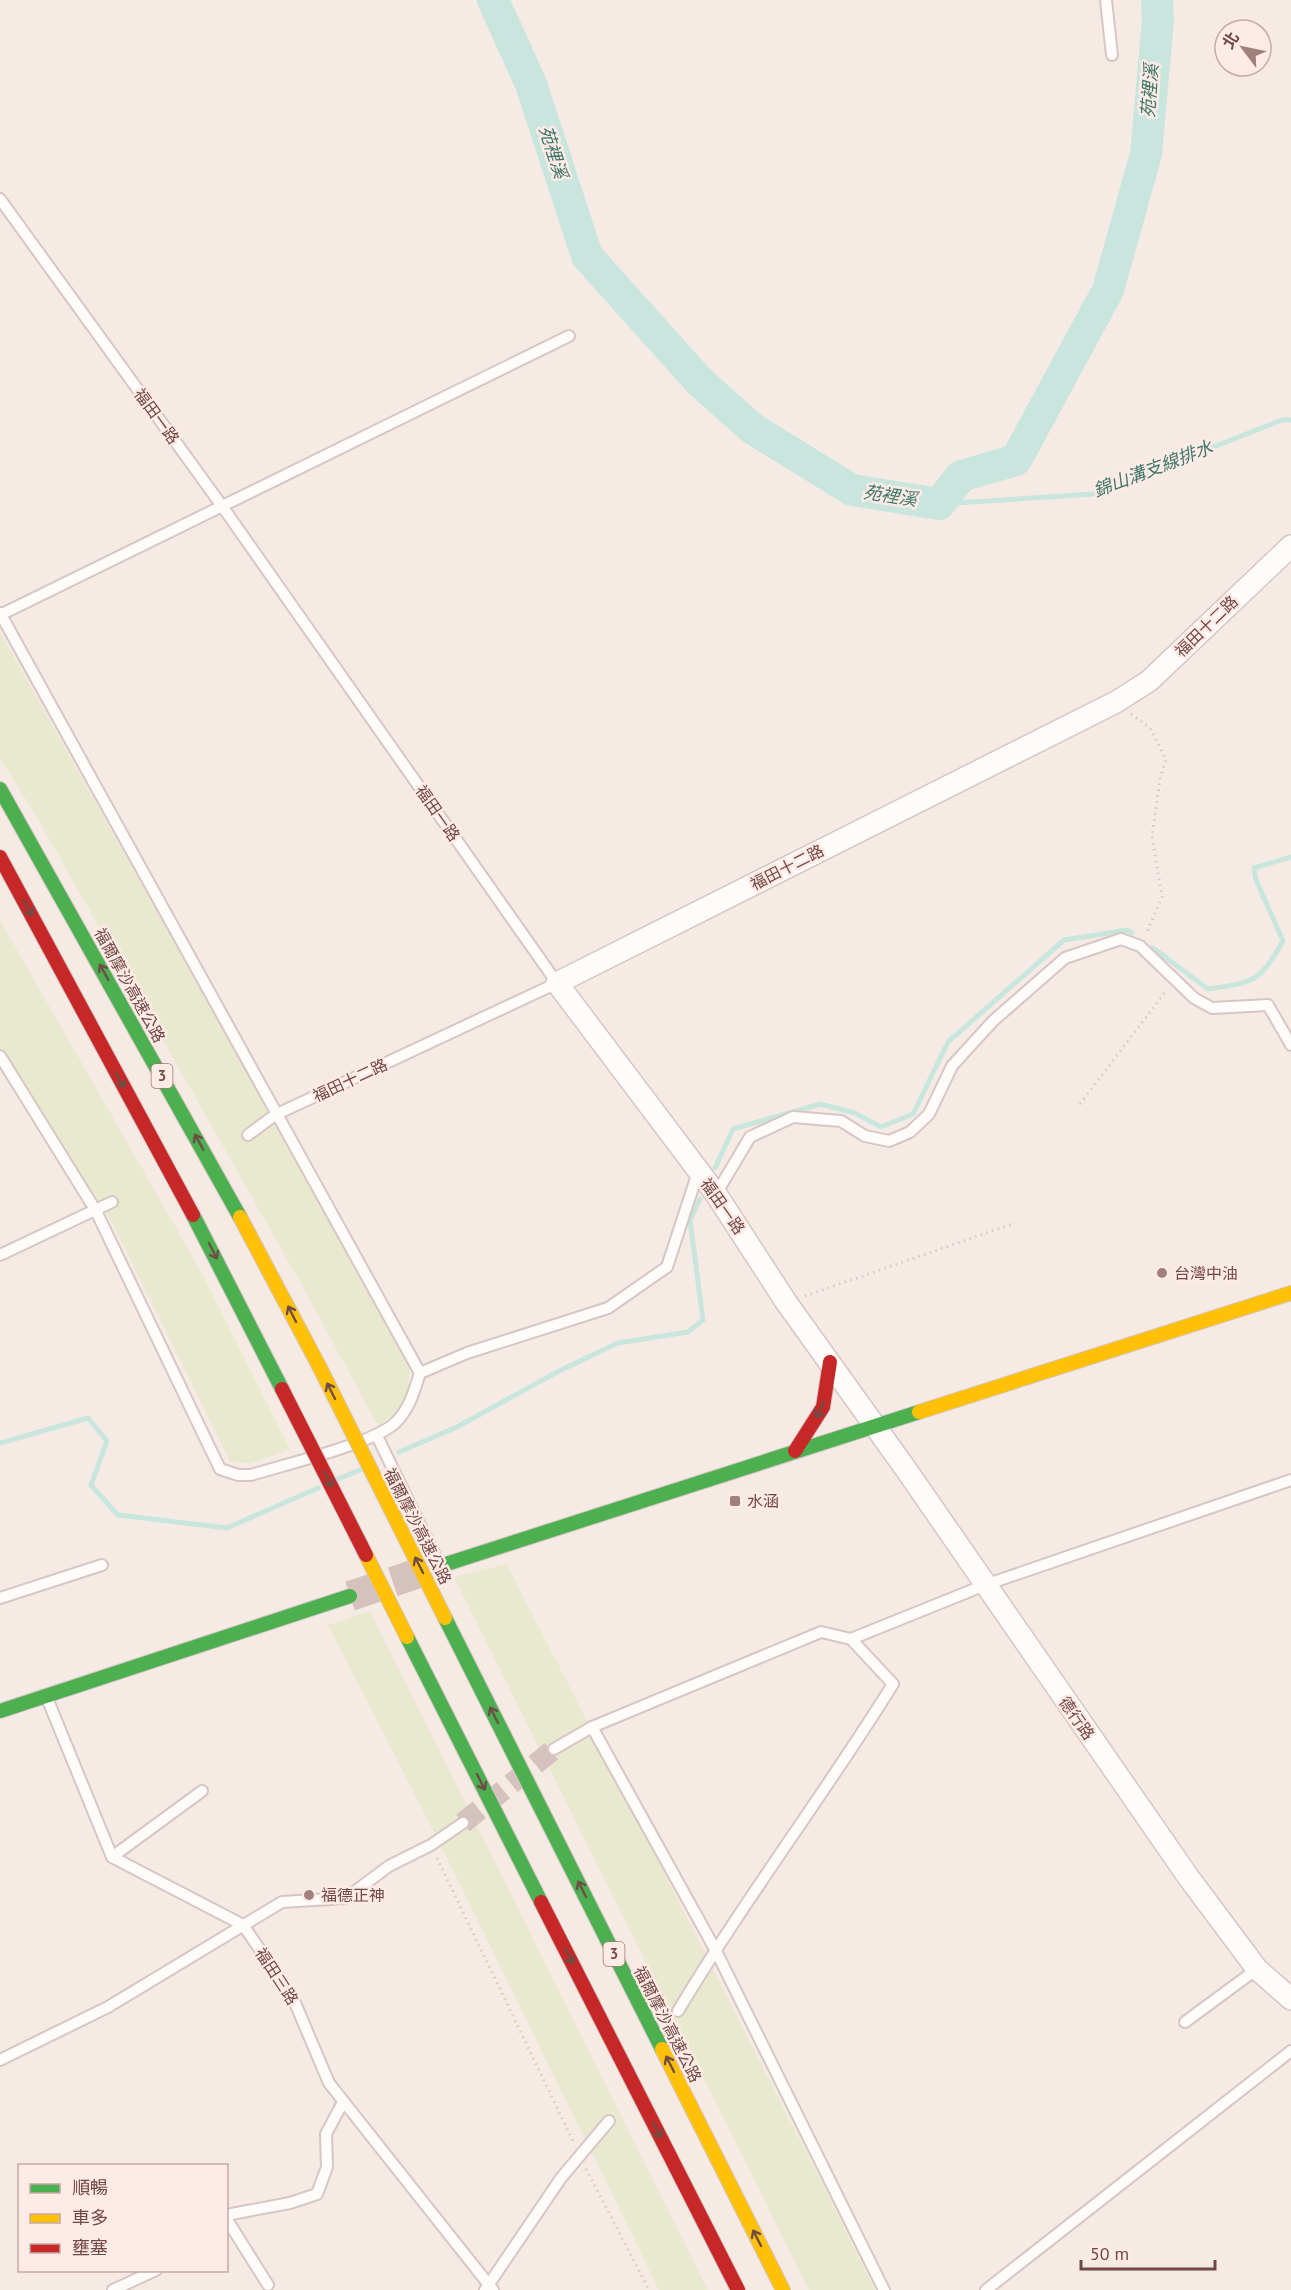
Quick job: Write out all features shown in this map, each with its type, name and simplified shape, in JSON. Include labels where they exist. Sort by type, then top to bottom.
[{"type":"main road","name":"福爾摩沙高速公路","points":[[0,789],[271,1271],[783,2290]]},
{"type":"main road","name":"3","points":[[0,857],[209,1244],[738,2290]]},
{"type":"main road","points":[[440,1566],[1291,1293]]},
{"type":"main road","points":[[795,1451],[823,1407],[830,1362]]},
{"type":"main road","points":[[0,1711],[350,1596]]},
{"type":"street","name":"福田十二路","points":[[557,983],[1116,702],[1149,681],[1291,546]]},
{"type":"street","name":"福田一路","points":[[557,983],[716,1194],[786,1302],[876,1426]]},
{"type":"street","name":"德行路","points":[[876,1426],[1189,1878],[1257,1969],[1291,2000]]},
{"type":"lane","points":[[1106,0],[1112,55]]},
{"type":"lane","name":"福田一路","points":[[0,199],[222,506],[557,983]]},
{"type":"lane","points":[[0,1056],[96,1211],[220,1469],[238,1475],[250,1475],[377,1436],[395,1423],[409,1406],[420,1373],[0,614],[569,336]]},
{"type":"lane","points":[[716,1194],[750,1137],[793,1117],[841,1121],[865,1136],[890,1141],[910,1132],[929,1114],[952,1066],[993,1021],[1065,958],[1121,939],[1140,946],[1194,998],[1212,1008],[1268,1005],[1291,1045]]},
{"type":"lane","name":"福田十二路","points":[[248,1135],[275,1114],[557,983]]},
{"type":"lane","points":[[420,1373],[467,1353],[608,1308],[668,1266],[698,1172]]},
{"type":"lane","points":[[0,1255],[112,1202]]},
{"type":"lane","points":[[377,1436],[440,1566]]},
{"type":"lane","points":[[851,1639],[985,1585],[1291,1480]]},
{"type":"lane","points":[[0,1598],[102,1565]]},
{"type":"lane","points":[[554,1749],[592,1727],[821,1632],[851,1639],[893,1684],[845,1761],[715,1949],[678,2010]]},
{"type":"lane","points":[[46,1695],[112,1857],[202,1791]]},
{"type":"lane","points":[[592,1727],[715,1949],[884,2290]]},
{"type":"lane","points":[[0,2060],[108,2007],[282,1902],[346,1898],[389,1866],[431,1845],[463,1823]]},
{"type":"lane","name":"福田三路","points":[[112,1857],[243,1925],[293,1998],[329,2084],[489,2289]]},
{"type":"lane","points":[[1185,2022],[1257,1969]]},
{"type":"lane","points":[[986,2290],[1291,2051]]},
{"type":"lane","points":[[228,2217],[290,2203],[317,2194],[327,2167],[326,2134],[343,2102]]},
{"type":"lane","points":[[489,2289],[561,2178],[609,2121]]},
{"type":"lane","points":[[228,2220],[268,2285]]},
{"type":"lane","points":[[112,2290],[154,2272]]},
{"type":"path","points":[[1116,702],[1150,728],[1166,759],[1160,779],[1152,837],[1162,897],[1140,946]]},
{"type":"path","points":[[1080,1104],[1174,980]]},
{"type":"path","points":[[786,1302],[1015,1223]]},
{"type":"path","points":[[431,1845],[580,2156],[649,2290]]},
{"type":"green space","points":[[0,632],[410,1363],[409,1383],[404,1399],[394,1413],[378,1426],[305,1291],[35,814],[0,758]]},
{"type":"green space","points":[[0,920],[202,1273],[290,1449],[250,1464],[230,1461],[113,1225],[0,1045]]},
{"type":"green space","points":[[507,1564],[875,2290],[809,2290],[454,1577]]},
{"type":"green space","points":[[370,1611],[708,2290],[659,2290],[442,1848],[328,1625]]},
{"type":"waterway","name":"苑裡溪","points":[[493,0],[531,84],[587,256],[700,382],[753,429],[852,490],[939,504],[961,476],[1016,460],[1108,290],[1146,154],[1158,20],[1157,0]]},
{"type":"waterway","name":"錦山溝支線排水","points":[[939,504],[1094,494],[1282,420],[1291,420]]},
{"type":"waterway","points":[[1153,948],[1208,989],[1246,982],[1254,978],[1268,965],[1283,941],[1256,880],[1254,868],[1291,857]]},
{"type":"waterway","points":[[715,1168],[733,1129],[820,1104],[855,1113],[881,1127],[913,1114],[948,1042],[1064,940],[1128,930],[1132,933]]},
{"type":"waterway","points":[[399,1452],[457,1427],[559,1371],[618,1343],[688,1332],[703,1320],[690,1220],[700,1199]]},
{"type":"waterway","points":[[0,1443],[88,1418],[107,1441],[91,1485],[118,1515],[227,1528],[318,1488]]},
{"type":"waterway","points":[[338,1479],[360,1470]]},
{"type":"tunnel","points":[[350,1596],[440,1566]]},
{"type":"tunnel","points":[[463,1823],[554,1749]]},
{"type":"traffic: fast","points":[[0,789],[240,1217]]},
{"type":"traffic: fast","points":[[193,1215],[282,1389]]},
{"type":"traffic: fast","points":[[440,1566],[919,1412]]},
{"type":"traffic: fast","points":[[0,1711],[350,1596]]},
{"type":"traffic: fast","points":[[445,1618],[662,2049]]},
{"type":"traffic: fast","points":[[407,1637],[541,1902]]},
{"type":"traffic: slow","points":[[240,1217],[319,1366]]},
{"type":"traffic: slow","points":[[919,1412],[1291,1293]]},
{"type":"traffic: slow","points":[[319,1366],[445,1618]]},
{"type":"traffic: slow","points":[[366,1555],[407,1637]]},
{"type":"traffic: slow","points":[[662,2049],[783,2290]]},
{"type":"traffic: jam","points":[[0,857],[193,1215]]},
{"type":"traffic: jam","points":[[795,1451],[823,1407],[830,1362]]},
{"type":"traffic: jam","points":[[282,1389],[366,1555]]},
{"type":"traffic: jam","points":[[541,1902],[738,2290]]},
{"type":"place","name":"台灣中油","points":[[1162,1273]]},
{"type":"place","name":"水涵","points":[[735,1501]]},
{"type":"place","name":"福德正神","points":[[309,1895]]}]
